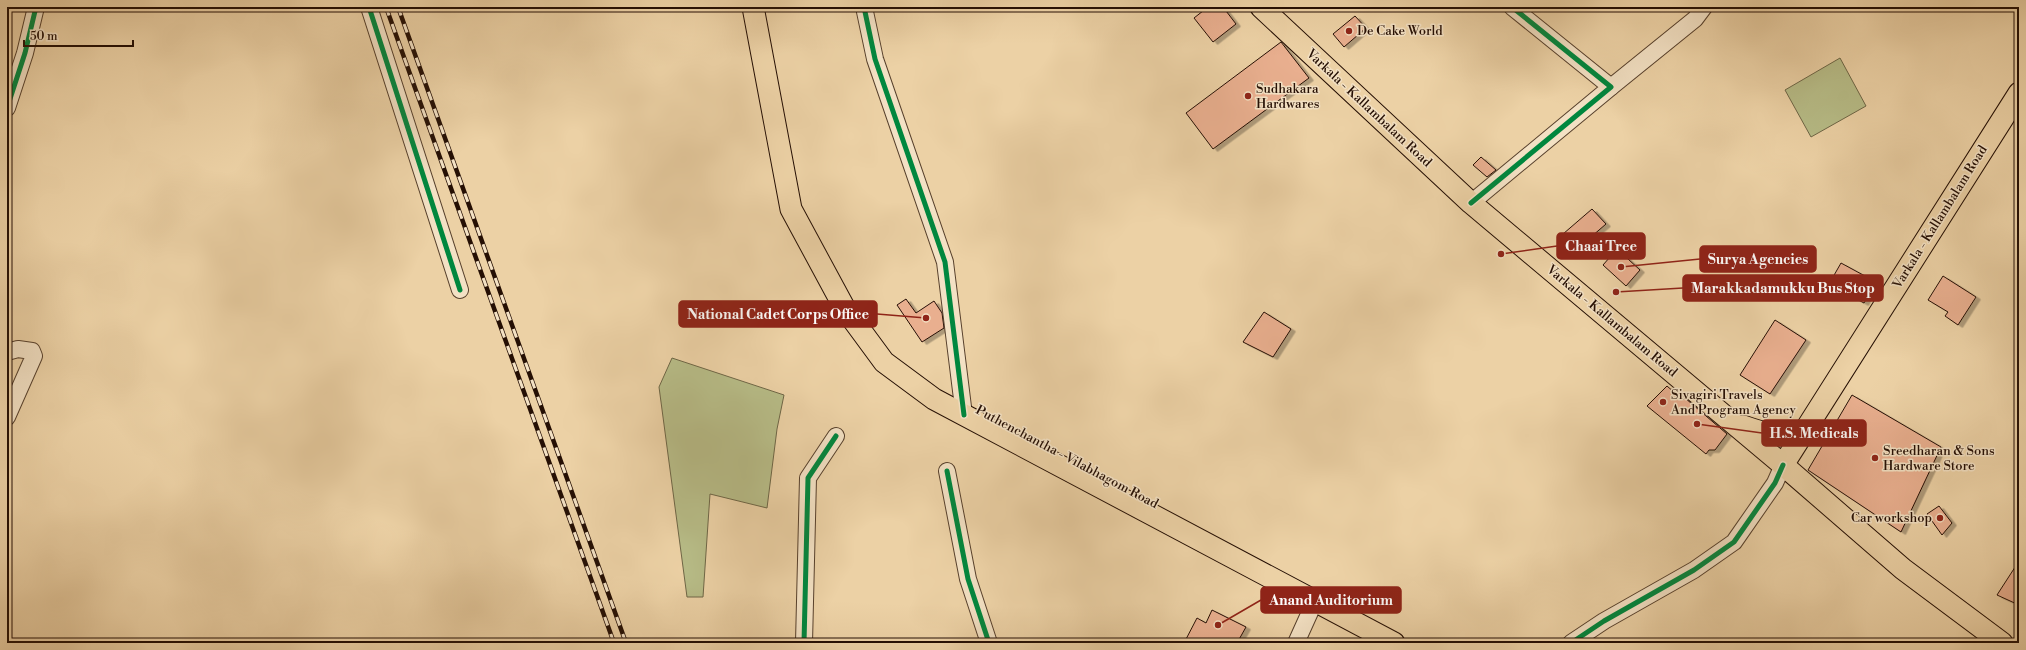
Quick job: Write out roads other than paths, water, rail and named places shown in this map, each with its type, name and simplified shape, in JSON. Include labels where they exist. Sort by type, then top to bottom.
[{"type":"main road","name":"Puthenchantha - Vilabhagom Road","points":[[753,7],[791,209],[845,309],[884,362],[934,399],[1394,643]]},
{"type":"main road","name":"Varkala - Kallambalam Road","points":[[1261,7],[1471,202],[1783,465],[2019,93]]},
{"type":"main road","points":[[1733,423],[1766,434],[1787,436],[1803,432]]},
{"type":"main road","points":[[1783,465],[1903,569],[2002,643]]},
{"type":"street","points":[[7,108],[25,53],[36,7]]},
{"type":"street","points":[[369,7],[460,290]]},
{"type":"street","points":[[864,7],[875,59],[945,262],[964,415]]},
{"type":"street","points":[[1512,7],[1611,87]]},
{"type":"street","points":[[1471,202],[1695,19],[1704,7]]},
{"type":"street","points":[[7,352],[28,350],[32,352],[34,356],[7,417]]},
{"type":"street","points":[[804,643],[808,478],[836,436]]},
{"type":"street","points":[[1571,643],[1604,621],[1694,570],[1734,542],[1775,483],[1783,465]]},
{"type":"street","points":[[946,471],[968,579],[989,643]]},
{"type":"street","points":[[1296,643],[1315,601]]},
{"type":"railway","points":[[386,7],[614,643]]},
{"type":"railway","points":[[398,7],[626,643]]},
{"type":"place","name":"De Cake World","points":[[1349,31]]},
{"type":"place","name":"Sudhakara Hardwares","points":[[1248,96]]},
{"type":"place","name":"Chaai Tree","points":[[1501,254]]},
{"type":"place","name":"Surya Agencies","points":[[1621,267]]},
{"type":"place","name":"Marakkadamukku Bus Stop","points":[[1616,292]]},
{"type":"place","name":"National Cadet Corps Office","points":[[926,318]]},
{"type":"place","name":"Sivagiri Travels And Program Agency","points":[[1663,402]]},
{"type":"place","name":"H.S. Medicals","points":[[1697,424]]},
{"type":"place","name":"Sreedharan & Sons Hardware Store","points":[[1875,458]]},
{"type":"place","name":"Car workshop","points":[[1940,518]]},
{"type":"place","name":"Anand Auditorium","points":[[1218,625]]}]
